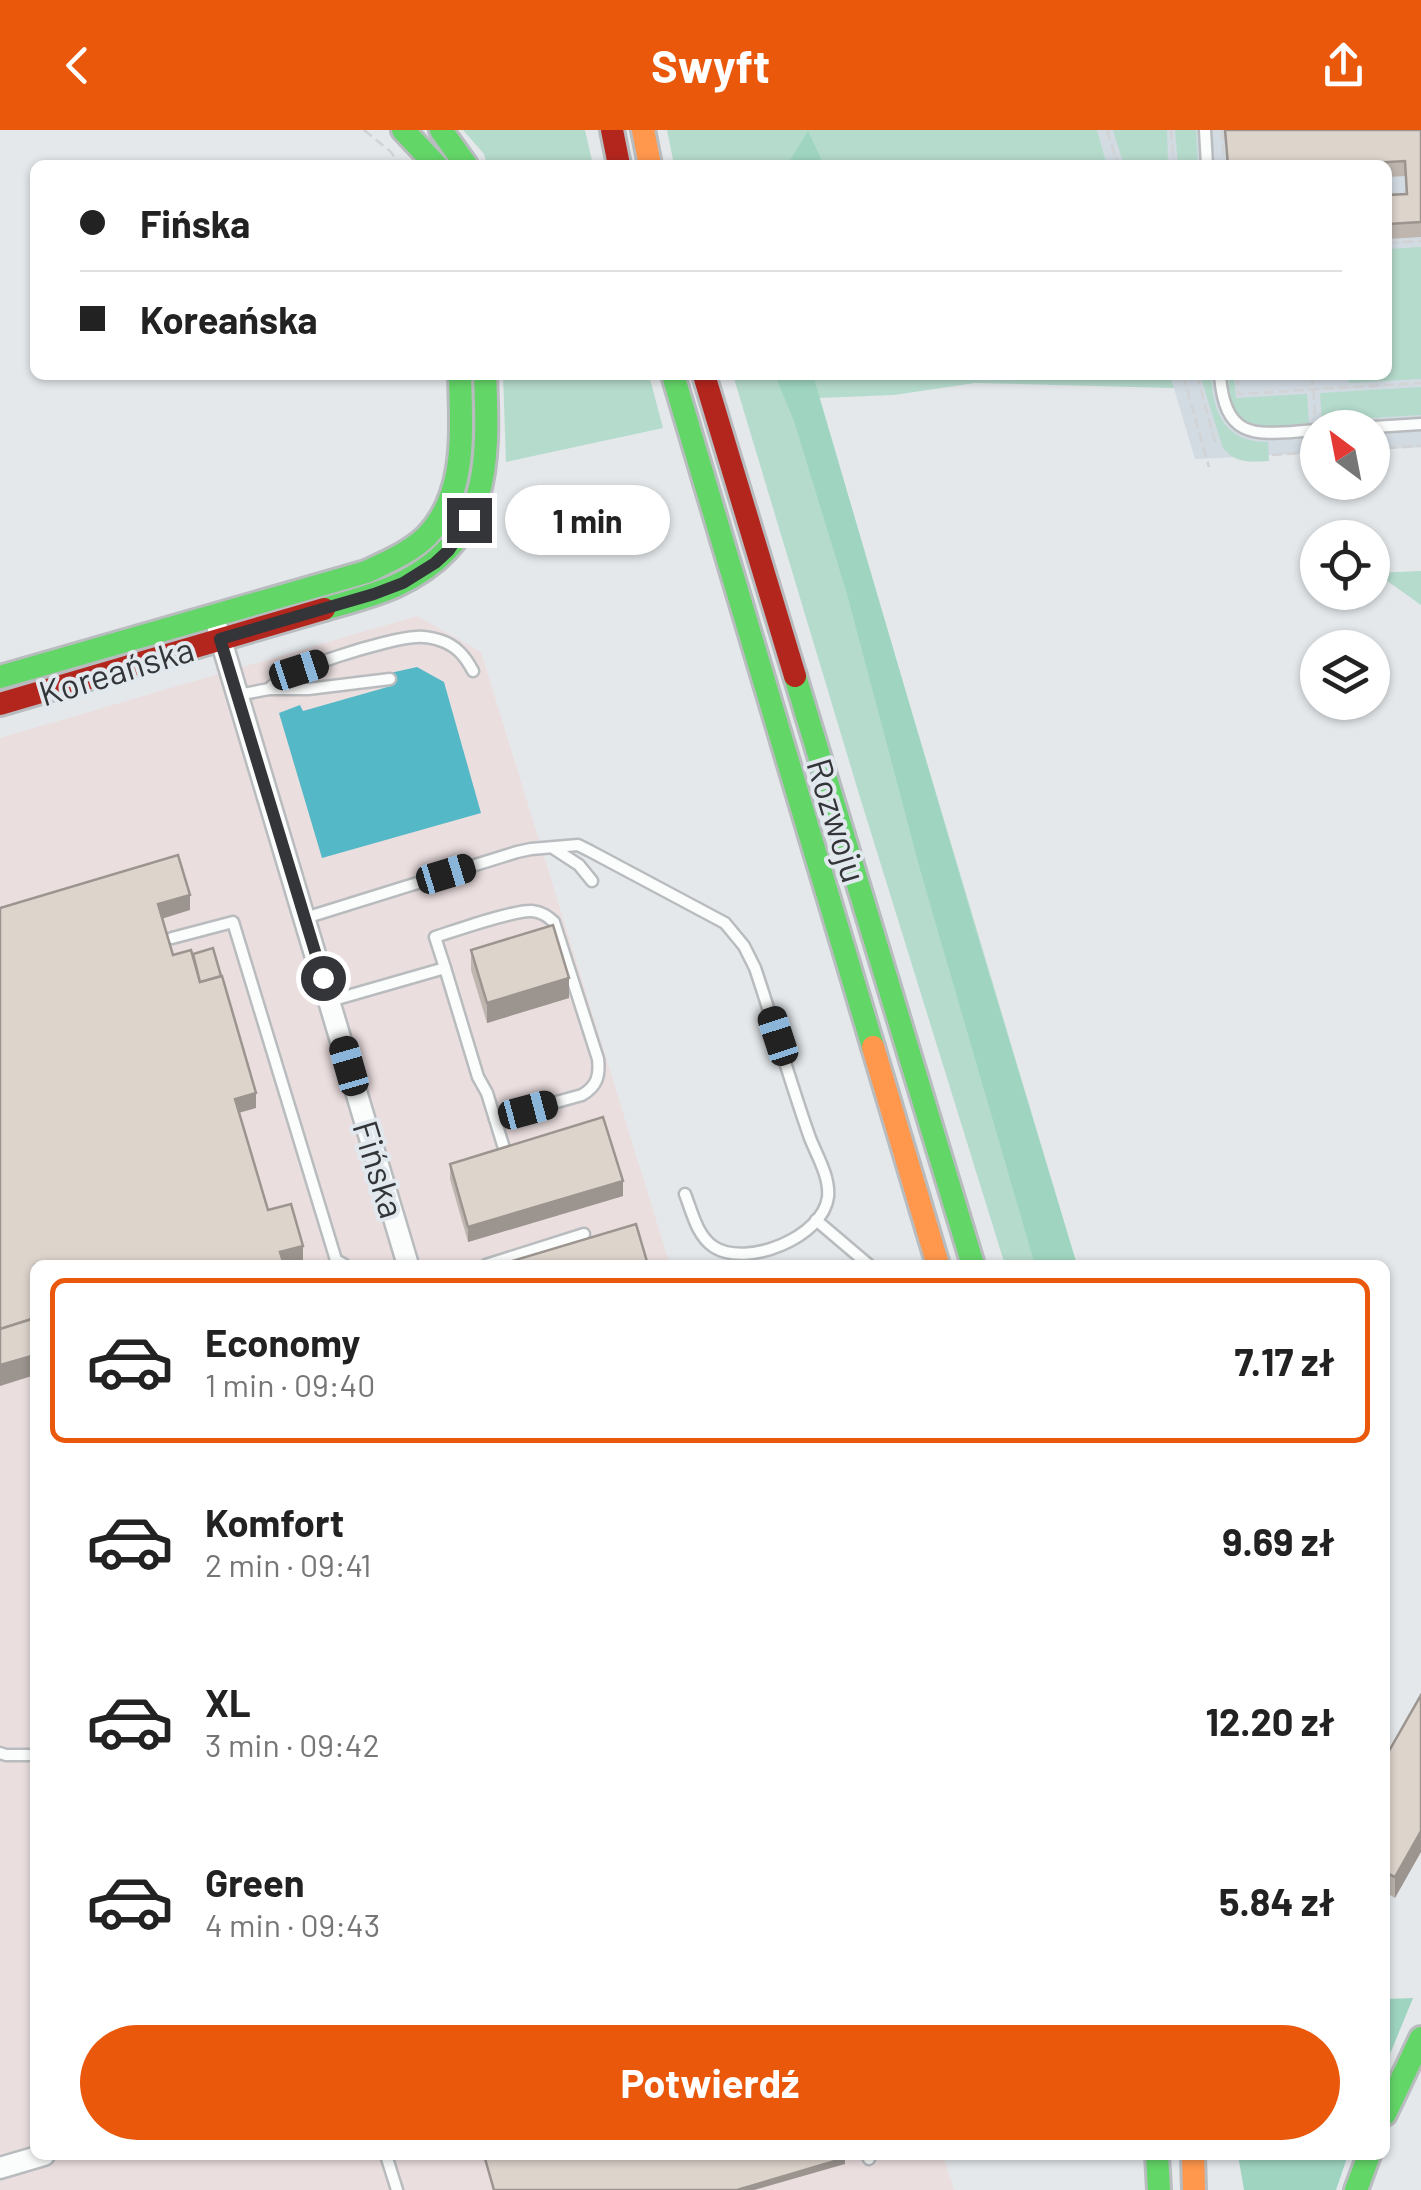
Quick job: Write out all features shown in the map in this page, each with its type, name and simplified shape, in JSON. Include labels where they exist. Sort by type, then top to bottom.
[{"type":"main road","points":[[404,130],[431,160]]},
{"type":"main road","points":[[441,130],[462,160]]},
{"type":"main road","points":[[612,130],[618,160]]},
{"type":"main road","points":[[643,130],[649,160]]},
{"type":"main road","name":"Koreańska","points":[[0,677],[380,567],[410,550],[435,528],[452,500],[460,466],[460,380]]},
{"type":"main road","name":"Koreańska","points":[[0,704],[385,590],[420,574],[449,550],[469,520],[482,486],[486,380]]},
{"type":"main road","name":"Rozwoju","points":[[674,380],[937,1260]]},
{"type":"main road","name":"Rozwoju","points":[[706,380],[971,1260]]},
{"type":"main road","points":[[1390,2103],[1421,2038]]},
{"type":"main road","points":[[1157,2160],[1159,2190]]},
{"type":"main road","points":[[1193,2160],[1194,2190]]},
{"type":"main road","points":[[1356,2190],[1366,2160]]},
{"type":"street","name":"Fińska","points":[[213,614],[407,1260]]},
{"type":"street","points":[[0,2168],[30,2159]]},
{"type":"lane","points":[[1205,130],[1207,160]]},
{"type":"lane","points":[[1221,380],[1225,408],[1234,422],[1264,433],[1300,431]]},
{"type":"lane","points":[[1390,426],[1421,424]]},
{"type":"lane","points":[[270,689],[275,681],[299,670],[416,636],[440,640],[463,653],[472,670]]},
{"type":"lane","points":[[238,695],[390,679]]},
{"type":"lane","points":[[305,918],[517,852],[578,845],[724,924],[744,946],[755,968],[810,1139],[826,1176],[828,1198],[816,1220],[783,1245],[760,1253],[728,1254],[710,1245],[697,1227],[685,1194]]},
{"type":"lane","points":[[552,847],[578,865],[592,881]]},
{"type":"lane","points":[[495,1119],[582,1095],[591,1090],[600,1072],[554,922],[540,912],[524,912],[435,936],[503,1145]]},
{"type":"lane","points":[[172,938],[233,922],[336,1260]]},
{"type":"lane","points":[[330,1001],[444,968]]},
{"type":"lane","points":[[816,1220],[863,1260]]},
{"type":"lane","points":[[502,1260],[584,1234]]},
{"type":"lane","points":[[0,1752],[6,1756],[30,1755]]},
{"type":"lane","points":[[387,2160],[396,2190]]},
{"type":"path","points":[[364,130],[398,160]]},
{"type":"path","points":[[1108,130],[1117,160]]},
{"type":"path","points":[[1172,130],[1174,160]]},
{"type":"path","points":[[1222,130],[1224,160]]},
{"type":"path","points":[[1392,194],[1406,192]]},
{"type":"path","points":[[1392,243],[1421,241]]},
{"type":"path","points":[[1184,380],[1209,467]]},
{"type":"path","points":[[1197,380],[1216,445]]},
{"type":"path","points":[[1237,380],[1238,394],[1421,383]]},
{"type":"path","points":[[1313,380],[1316,410]]},
{"type":"path","points":[[1390,448],[1421,446]]},
{"type":"path","points":[[1272,455],[1300,453]]},
{"type":"shaded area","points":[[1097,130],[1421,130],[1421,447],[1390,449],[1390,410],[1300,410],[1300,454],[1195,459],[1171,380],[1392,380],[1392,160],[1106,160]]},
{"type":"shaded area","points":[[417,616],[481,652],[668,1260],[30,1260],[30,2160],[945,2160],[954,2190],[0,2190],[0,738]]},
{"type":"green space","points":[[463,130],[585,130],[592,160],[486,160]]},
{"type":"green space","points":[[667,130],[1097,130],[1106,160],[673,160]]},
{"type":"green space","points":[[1113,130],[1167,130],[1168,160],[1122,160]]},
{"type":"green space","points":[[1175,130],[1196,130],[1198,160],[1178,160]]},
{"type":"green space","points":[[808,131],[822,160],[790,160]]},
{"type":"green space","points":[[1421,247],[1421,379],[1349,383],[1349,380],[1392,380],[1392,249]]},
{"type":"green space","points":[[503,380],[650,380],[663,428],[506,462]]},
{"type":"green space","points":[[735,380],[1172,380],[1174,388],[975,383],[894,395],[818,398],[1076,1260],[1003,1260]]},
{"type":"green space","points":[[777,380],[814,380],[1075,1260],[1034,1260],[921,873],[847,594],[794,421]]},
{"type":"green space","points":[[1202,380],[1212,380],[1218,413],[1231,431],[1253,441],[1268,442],[1269,461],[1238,459],[1223,448]]},
{"type":"green space","points":[[1229,380],[1234,380],[1236,398],[1307,394],[1308,410],[1300,410],[1300,424],[1263,425],[1242,419],[1230,400]]},
{"type":"green space","points":[[1421,387],[1421,415],[1390,417],[1390,410],[1321,410],[1320,393]]},
{"type":"green space","points":[[1421,571],[1421,605],[1390,583],[1390,572]]},
{"type":"green space","points":[[1413,1998],[1390,2054],[1390,1999]]},
{"type":"green space","points":[[1239,2160],[1346,2160],[1336,2190],[1244,2190]]},
{"type":"water","points":[[417,667],[444,682],[481,813],[322,858],[279,713],[300,705],[303,711],[391,686],[390,673]]},
{"type":"building","points":[[1225,130],[1421,130],[1421,222],[1392,224],[1392,195],[1407,194],[1405,161],[1228,160]]},
{"type":"building","points":[[178,855],[190,895],[158,904],[173,955],[191,950],[200,982],[222,976],[256,1093],[235,1099],[268,1210],[291,1204],[303,1246],[280,1252],[282,1260],[30,1260],[30,1320],[0,1329],[0,908]]},
{"type":"building","points":[[553,925],[569,978],[487,1003],[471,950]]},
{"type":"building","points":[[213,948],[221,976],[200,982],[193,954]]},
{"type":"building","points":[[603,1117],[623,1181],[468,1227],[450,1164]]},
{"type":"building","points":[[636,1224],[647,1260],[516,1260]]},
{"type":"building","points":[[30,1320],[30,1356],[0,1365],[0,1329]]},
{"type":"building","points":[[1421,1695],[1421,1831],[1395,1877],[1390,1874],[1390,1749]]},
{"type":"building","points":[[485,2160],[838,2160],[737,2190],[494,2190]]},
{"type":"traffic: fast","points":[[403,130],[431,160]]},
{"type":"traffic: fast","points":[[441,130],[462,160]]},
{"type":"traffic: fast","points":[[0,677],[366,572],[412,548],[440,520],[455,481],[461,439],[460,380]]},
{"type":"traffic: fast","points":[[324,609],[397,585],[428,567],[451,546],[467,523],[483,469],[485,380]]},
{"type":"traffic: fast","points":[[674,380],[873,1047]]},
{"type":"traffic: fast","points":[[795,676],[971,1260]]},
{"type":"traffic: fast","points":[[1390,2103],[1421,2038]]},
{"type":"traffic: fast","points":[[1157,2160],[1159,2190]]},
{"type":"traffic: fast","points":[[1356,2190],[1367,2160]]},
{"type":"traffic: slow","points":[[643,130],[649,160]]},
{"type":"traffic: slow","points":[[873,1047],[937,1260]]},
{"type":"traffic: slow","points":[[1193,2160],[1194,2190]]},
{"type":"traffic: jam","points":[[612,130],[618,160]]},
{"type":"traffic: jam","points":[[706,380],[795,676]]},
{"type":"traffic: jam","points":[[0,704],[324,609]]},
{"type":"route","points":[[323,978],[220,639],[403,583],[449,550],[469,520]]}]
